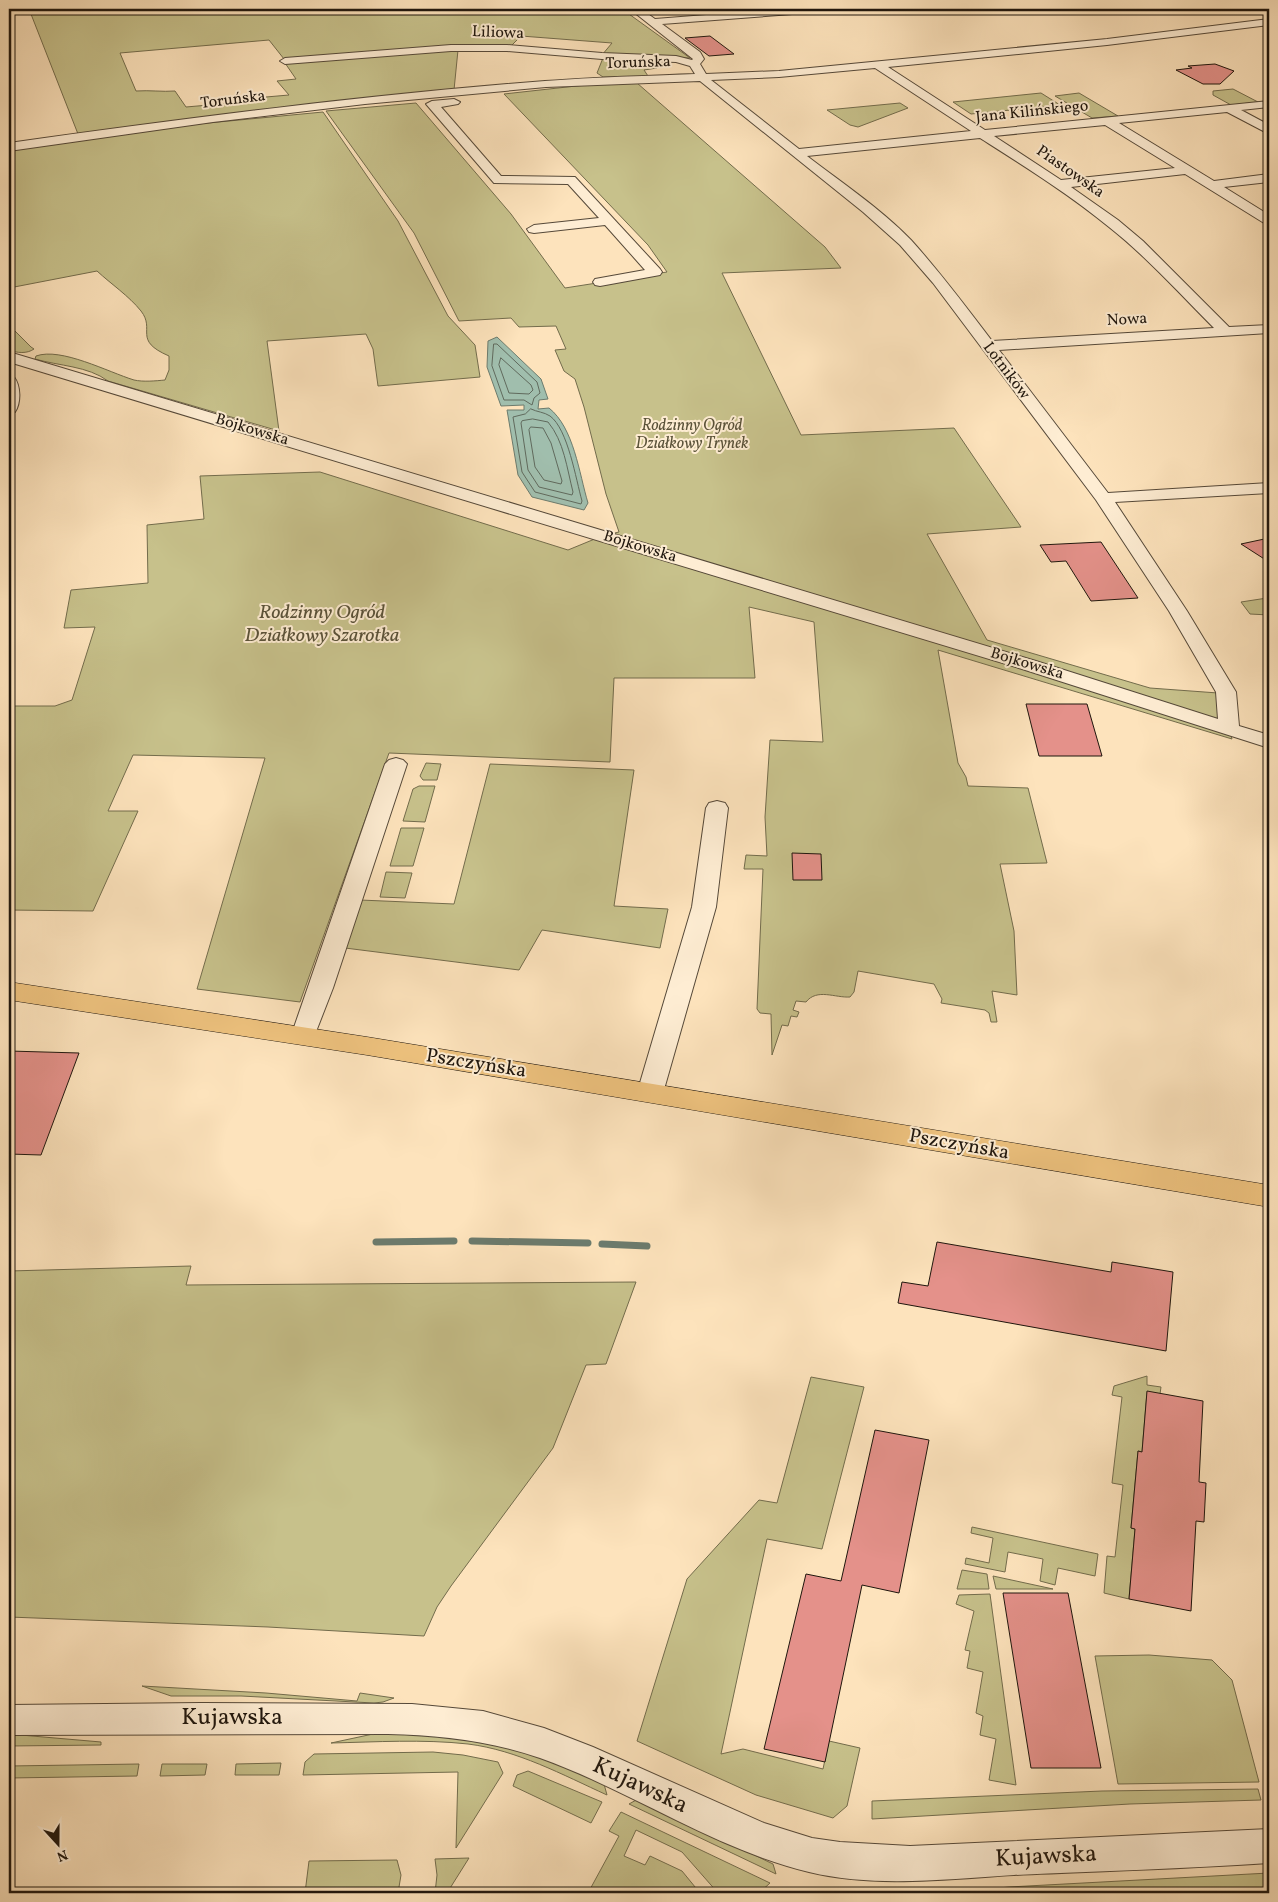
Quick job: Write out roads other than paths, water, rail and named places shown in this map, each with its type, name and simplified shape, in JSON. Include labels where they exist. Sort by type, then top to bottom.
[{"type":"main road","name":"Pszczyńska","points":[[9,991],[302,1036],[1269,1196]]},
{"type":"street","points":[[635,9],[698,56],[699,60],[694,64],[701,77]]},
{"type":"street","points":[[653,22],[819,9]]},
{"type":"street","name":"Toruńska","points":[[9,147],[280,110],[489,89],[601,80],[766,75],[1107,42],[1269,22]]},
{"type":"street","name":"Liliowa","points":[[285,61],[451,48],[507,48],[602,56],[676,59],[694,64]]},
{"type":"street","name":"Piastowska","points":[[876,64],[1059,184],[1138,244],[1226,332]]},
{"type":"street","name":"Lotników","points":[[701,77],[868,209],[905,242],[938,280],[1103,498],[1178,611],[1226,692],[1229,729]]},
{"type":"street","points":[[489,89],[497,98],[432,104],[498,180],[571,180],[655,272],[600,282]]},
{"type":"street","name":"Jana Kilińskiego","points":[[798,153],[1269,104]]},
{"type":"street","points":[[1228,108],[1269,130]]},
{"type":"street","points":[[1107,121],[1269,220]]},
{"type":"street","points":[[1059,184],[1188,170]]},
{"type":"street","points":[[1212,185],[1269,178]]},
{"type":"street","points":[[534,229],[609,221]]},
{"type":"street","name":"Nowa","points":[[988,346],[1269,329]]},
{"type":"street","name":"Bojkowska","points":[[9,357],[1047,670],[1269,742]]},
{"type":"street","points":[[9,380],[12,385],[9,409]]},
{"type":"street","points":[[1103,498],[1269,488]]},
{"type":"street","points":[[302,1036],[321,988],[396,764]]},
{"type":"street","points":[[650,1093],[704,907],[717,808]]},
{"type":"street","name":"Kujawska","points":[[9,1720],[284,1718],[435,1720],[466,1723],[556,1747],[685,1807],[800,1853],[853,1861],[910,1863],[1269,1846]]},
{"type":"water","points":[[497,337],[541,379],[548,399],[539,400],[538,409],[549,408],[564,427],[570,439],[588,503],[584,510],[532,497],[518,475],[507,410],[524,410],[524,405],[501,406],[487,367],[488,341]]},
{"type":"waterway","points":[[376,1242],[454,1241]]},
{"type":"waterway","points":[[472,1241],[588,1243]]},
{"type":"waterway","points":[[602,1244],[647,1246]]},
{"type":"park label","name":"Rodzinny Ogród Działkowy Trynek","points":[[692,435]]},
{"type":"park label","name":"Rodzinny Ogród Działkowy Szarotka","points":[[322,624]]}]
